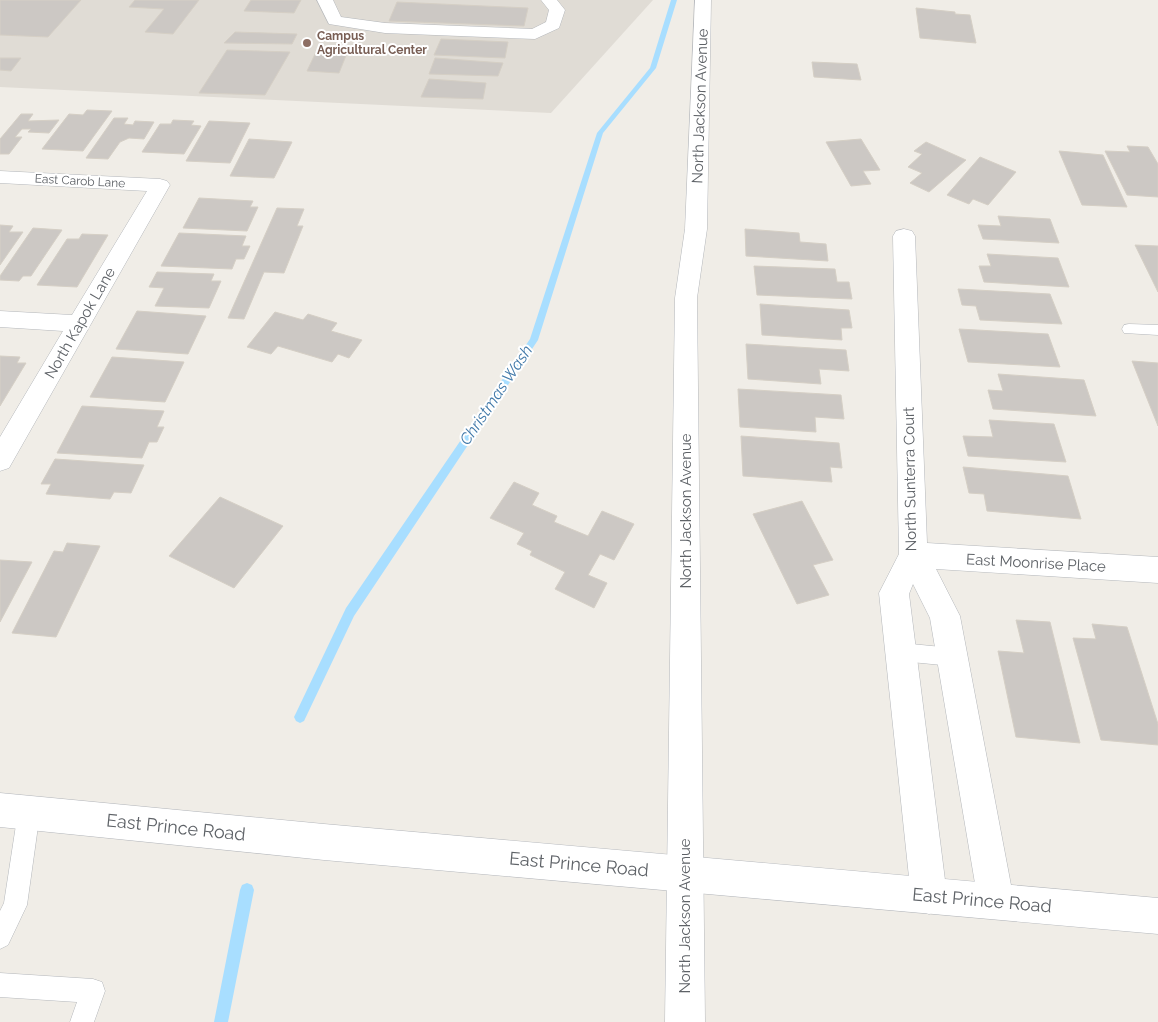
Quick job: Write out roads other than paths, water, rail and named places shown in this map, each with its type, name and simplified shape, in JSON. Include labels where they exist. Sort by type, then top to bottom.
[{"type":"street","points":[[324,0],[336,21],[385,28],[535,34],[553,24],[557,10],[549,0]]},
{"type":"street","name":"North Jackson Avenue","points":[[684,1022],[686,874],[686,298],[696,229],[703,0]]},
{"type":"street","name":"East Carob Lane","points":[[0,177],[160,185]]},
{"type":"street","name":"North Kapok Lane","points":[[0,460],[160,185]]},
{"type":"street","name":"North Sunterra Court","points":[[904,236],[913,555],[894,593],[929,896]]},
{"type":"street","points":[[0,319],[80,324]]},
{"type":"street","points":[[913,555],[945,616],[996,901]]},
{"type":"street","name":"East Moonrise Place","points":[[913,555],[1158,570]]},
{"type":"street","name":"East Prince Road","points":[[14,811],[315,841],[1158,916]]},
{"type":"lane","points":[[1129,329],[1158,330]]},
{"type":"lane","points":[[901,652],[952,658]]},
{"type":"lane","points":[[0,937],[15,906],[14,811]]},
{"type":"lane","points":[[0,985],[93,991],[82,1022]]},
{"type":"waterway","name":"Christmas Wash","points":[[300,717],[350,612],[534,340],[600,133],[653,68],[674,0]]},
{"type":"waterway","name":"Christmas Wash","points":[[221,1022],[247,890]]},
{"type":"place","name":"Campus Agricultural Center","points":[[307,43]]}]
